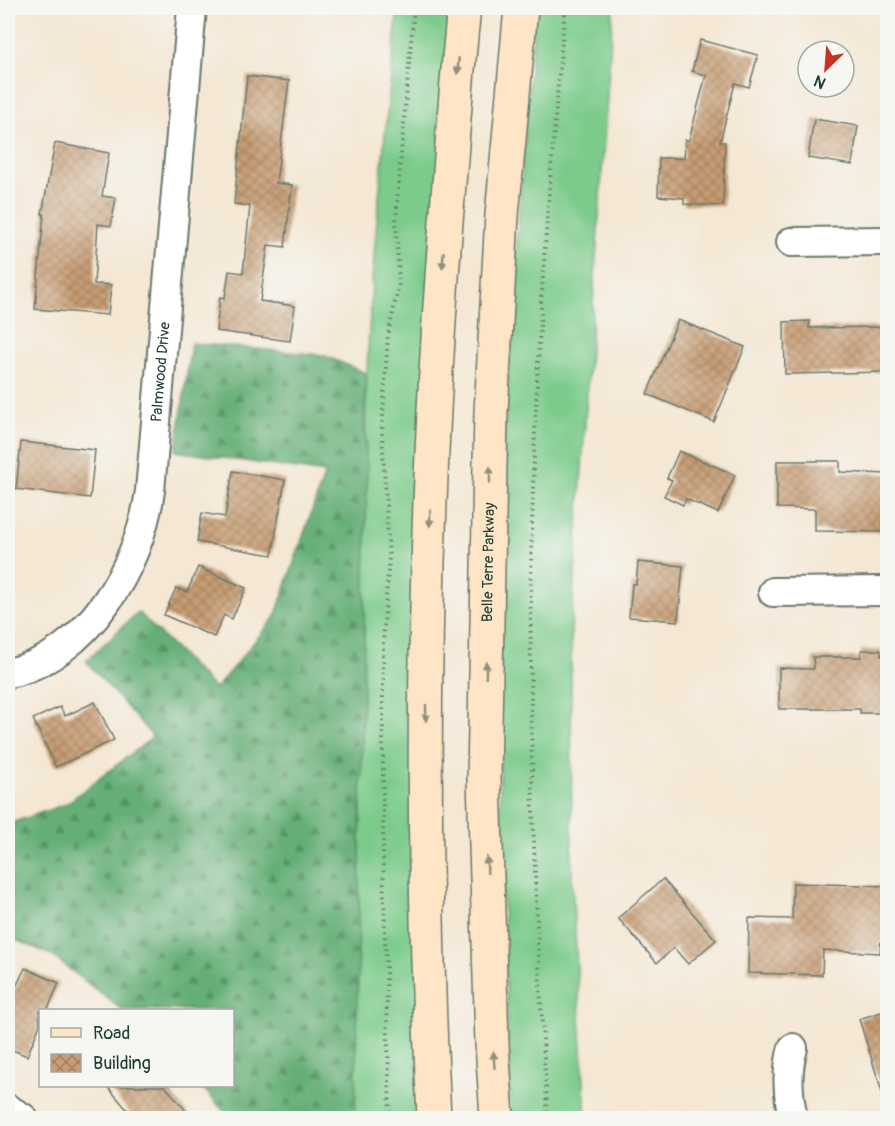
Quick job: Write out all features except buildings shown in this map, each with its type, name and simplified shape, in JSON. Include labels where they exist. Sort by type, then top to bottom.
[{"type":"main road","points":[[434,1119],[427,917],[425,769],[428,574],[440,292],[464,8]]},
{"type":"main road","name":"Belle Terre Parkway","points":[[497,1119],[492,1044],[484,778],[491,424],[502,215],[521,8]]},
{"type":"street","name":"Palmwood Drive","points":[[8,673],[38,663],[55,653],[84,629],[115,587],[132,557],[144,526],[151,483],[192,8]]},
{"type":"street","points":[[791,242],[888,241]]},
{"type":"street","points":[[773,592],[888,591]]},
{"type":"street","points":[[793,1119],[788,1094],[788,1075],[794,1048]]},
{"type":"street","points":[[8,1108],[23,1119]]},
{"type":"path","points":[[390,1119],[386,1037],[383,813],[384,640],[389,557],[382,432],[388,335],[399,290],[396,223],[414,8]]},
{"type":"path","points":[[548,1119],[534,795],[533,511],[536,408],[551,173],[566,8]]},
{"type":"green space","points":[[398,8],[450,8],[419,1118],[355,1118],[367,364],[376,226]]},
{"type":"green space","points":[[535,8],[613,8],[571,630],[572,881],[586,1118],[511,1118],[500,784],[500,589],[510,339]]},
{"type":"green space","points":[[191,343],[323,355],[366,373],[364,424],[367,473],[355,1118],[230,1118],[202,1087],[234,1087],[234,1009],[121,1009],[50,954],[8,937],[8,824],[66,804],[153,737],[86,661],[138,612],[215,689],[275,617],[325,473],[176,451]]}]
